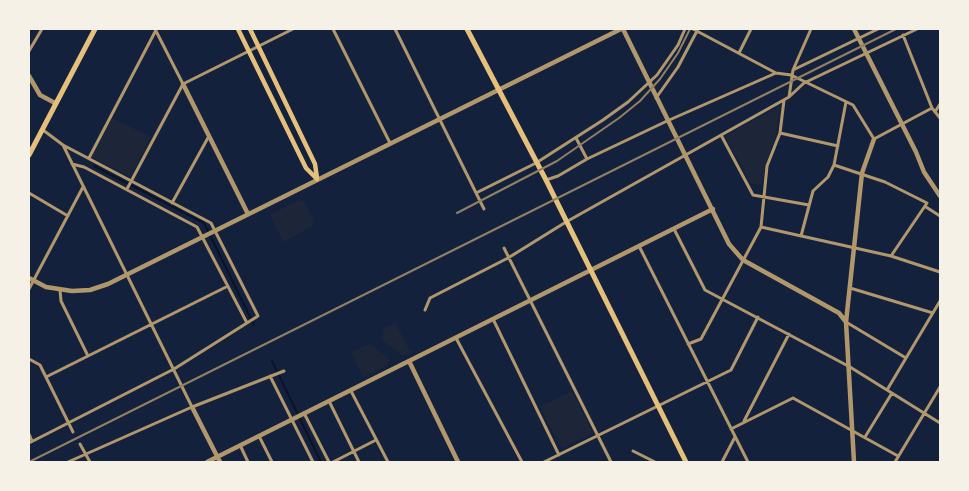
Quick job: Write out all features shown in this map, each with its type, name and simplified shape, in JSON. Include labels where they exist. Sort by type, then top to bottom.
[{"type":"main road","points":[[29,155],[55,102],[95,29]]},
{"type":"main road","points":[[238,29],[306,168],[317,179]]},
{"type":"main road","points":[[250,29],[315,164],[317,179]]},
{"type":"main road","points":[[467,29],[546,180],[686,462]]},
{"type":"street","points":[[29,51],[42,29]]},
{"type":"street","points":[[155,29],[248,214]]},
{"type":"street","points":[[89,158],[155,29]]},
{"type":"street","points":[[127,188],[183,84],[293,29]]},
{"type":"street","points":[[333,29],[390,143]]},
{"type":"street","points":[[395,29],[484,209]]},
{"type":"street","points":[[31,279],[60,290],[90,290],[128,275],[317,179],[622,29],[729,244],[743,260],[839,313],[846,322],[906,358]]},
{"type":"street","points":[[476,193],[536,163],[628,102],[657,75],[678,46],[685,29]]},
{"type":"street","points":[[656,99],[678,67],[696,29],[776,73],[791,75],[804,83],[853,105],[874,139]]},
{"type":"street","points":[[739,53],[751,29]]},
{"type":"street","points":[[789,98],[791,75],[811,29]]},
{"type":"street","points":[[854,29],[902,123],[924,172],[940,196]]},
{"type":"street","points":[[793,70],[878,29]]},
{"type":"street","points":[[425,310],[430,298],[508,258],[566,222],[789,98],[804,83],[917,29]]},
{"type":"street","points":[[903,35],[932,108],[940,118]]},
{"type":"street","points":[[546,180],[558,176],[587,159],[667,121],[776,73]]},
{"type":"street","points":[[29,76],[40,94],[55,102]]},
{"type":"street","points":[[688,344],[702,339],[761,227],[767,166],[780,133],[784,100]]},
{"type":"street","points":[[801,236],[813,192],[828,177],[834,165],[846,102]]},
{"type":"street","points":[[936,112],[940,104]]},
{"type":"street","points":[[854,462],[846,322],[862,173],[874,139],[932,108]]},
{"type":"street","points":[[29,434],[31,442],[69,424],[174,369],[258,316],[213,231],[211,223],[63,145],[42,129]]},
{"type":"street","points":[[780,133],[838,146]]},
{"type":"street","points":[[721,135],[753,195],[809,205]]},
{"type":"street","points":[[172,203],[209,136]]},
{"type":"street","points":[[576,138],[587,159]]},
{"type":"street","points":[[63,145],[220,462]]},
{"type":"street","points":[[72,163],[127,188],[198,227],[248,322]]},
{"type":"street","points":[[834,165],[862,173],[928,203],[891,256]]},
{"type":"street","points":[[29,289],[31,279],[83,187]]},
{"type":"street","points":[[29,193],[68,216]]},
{"type":"street","points":[[926,208],[940,216]]},
{"type":"street","points":[[206,462],[713,209]]},
{"type":"street","points":[[761,227],[891,256],[940,272]]},
{"type":"street","points":[[674,229],[704,290],[850,367],[940,423]]},
{"type":"street","points":[[639,246],[748,462]]},
{"type":"street","points":[[504,248],[611,462]]},
{"type":"street","points":[[46,377],[228,286]]},
{"type":"street","points":[[849,288],[933,312]]},
{"type":"street","points":[[60,290],[61,301],[88,356]]},
{"type":"street","points":[[887,390],[940,301]]},
{"type":"street","points":[[544,462],[731,370],[758,317]]},
{"type":"street","points":[[493,319],[559,455]]},
{"type":"street","points":[[744,421],[789,334]]},
{"type":"street","points":[[456,338],[522,462]]},
{"type":"street","points":[[29,359],[40,365],[73,432]]},
{"type":"street","points":[[409,361],[458,462]]},
{"type":"street","points":[[68,462],[192,407],[283,371]]},
{"type":"street","points":[[270,376],[294,418],[313,462]]},
{"type":"street","points":[[895,462],[940,387]]},
{"type":"street","points":[[351,391],[388,462]]},
{"type":"street","points":[[866,437],[892,393]]},
{"type":"street","points":[[731,429],[793,398],[898,456]]},
{"type":"street","points":[[329,401],[358,462]]},
{"type":"street","points":[[303,413],[329,462]]},
{"type":"street","points":[[259,436],[272,462]]},
{"type":"street","points":[[722,462],[735,437]]},
{"type":"street","points":[[333,462],[376,440]]},
{"type":"street","points":[[80,444],[90,462]]},
{"type":"street","points":[[240,446],[248,462]]},
{"type":"street","points":[[633,451],[655,462]]},
{"type":"shaded area","points":[[780,106],[776,134],[765,166],[762,185],[751,184],[725,136]]},
{"type":"shaded area","points":[[112,118],[151,137],[130,177],[92,157]]},
{"type":"shaded area","points":[[298,200],[304,201],[314,221],[311,227],[283,242],[270,215]]},
{"type":"shaded area","points":[[395,322],[410,351],[413,351],[410,355],[402,355],[382,340],[384,328]]},
{"type":"shaded area","points":[[370,344],[389,359],[387,365],[363,377],[351,352]]},
{"type":"shaded area","points":[[572,391],[593,433],[563,448],[560,446],[540,407]]},
{"type":"waterway","points":[[94,166],[204,223],[254,325]]},
{"type":"waterway","points":[[272,361],[321,462]]},
{"type":"railway","points":[[457,213],[557,161],[619,118],[640,101],[660,79],[678,53],[690,29]]},
{"type":"railway","points":[[29,462],[896,29]]}]
